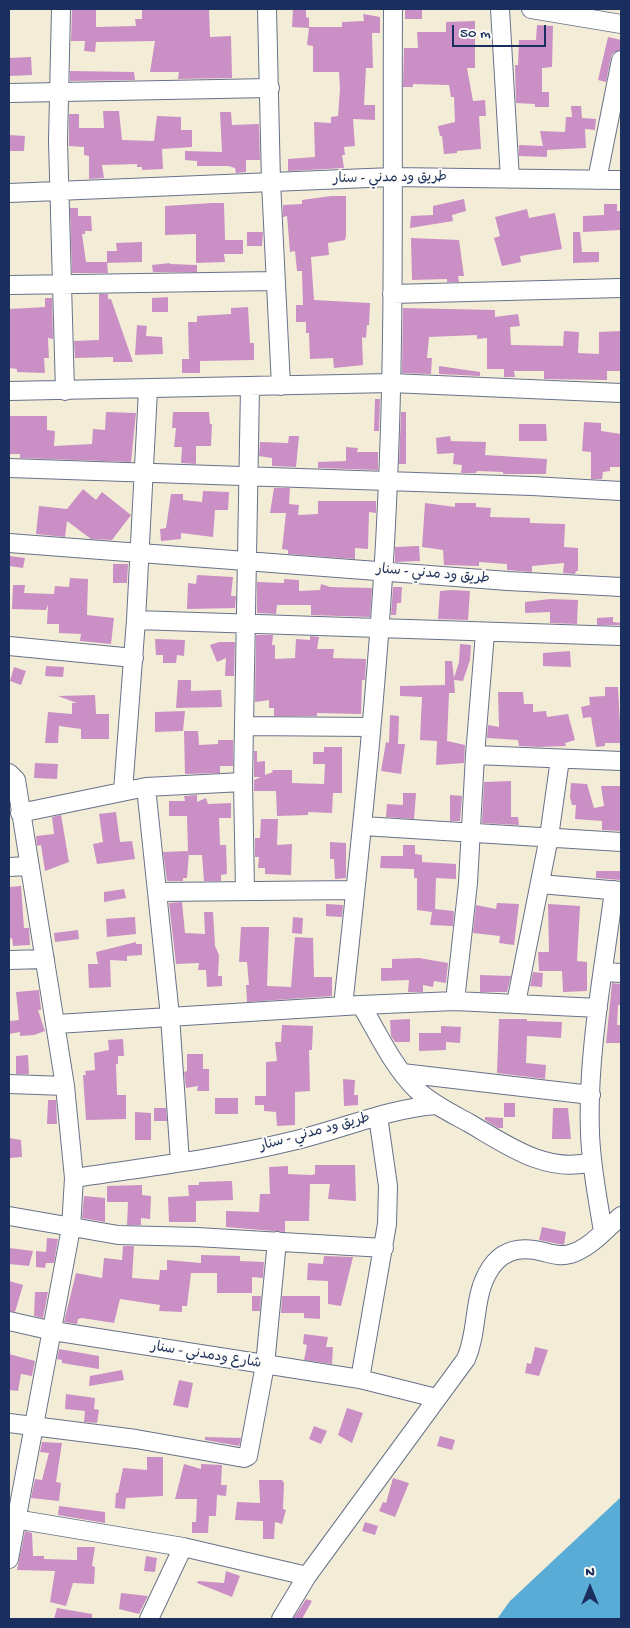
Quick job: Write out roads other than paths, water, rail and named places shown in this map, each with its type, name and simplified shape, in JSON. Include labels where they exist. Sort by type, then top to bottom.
[{"type":"street","points":[[60,9],[58,91],[59,192],[65,391]]},
{"type":"street","points":[[267,9],[271,182],[281,386]]},
{"type":"street","points":[[343,1006],[363,826],[379,630],[388,482],[392,294],[392,9]]},
{"type":"street","points":[[500,9],[510,179]]},
{"type":"street","points":[[531,9],[621,24]]},
{"type":"street","points":[[597,180],[621,60]]},
{"type":"street","points":[[9,93],[270,88]]},
{"type":"street","name":"طريق ود مدني - سنار","points":[[9,193],[392,177],[621,180]]},
{"type":"street","points":[[9,285],[276,281]]},
{"type":"street","points":[[392,294],[621,288]]},
{"type":"street","points":[[9,392],[391,383],[621,393]]},
{"type":"street","points":[[245,890],[242,782],[250,387]]},
{"type":"street","points":[[123,791],[134,658],[148,390]]},
{"type":"street","points":[[9,468],[532,486],[621,491]]},
{"type":"street","name":"طريق ود مدني - سنار","points":[[9,542],[245,562],[508,581],[621,587]]},
{"type":"street","points":[[136,620],[379,630],[621,636]]},
{"type":"street","points":[[455,1001],[472,833],[475,755],[485,633]]},
{"type":"street","points":[[9,646],[134,658]]},
{"type":"street","points":[[244,726],[371,727]]},
{"type":"street","points":[[475,755],[621,761]]},
{"type":"street","points":[[516,1003],[549,837],[560,759]]},
{"type":"street","points":[[9,773],[16,780],[28,866],[57,1024],[74,1178],[71,1228],[53,1331],[13,1518],[9,1559]]},
{"type":"street","points":[[20,813],[146,787],[242,782]]},
{"type":"street","points":[[146,787],[170,1016],[180,1162]]},
{"type":"street","points":[[363,826],[621,842]]},
{"type":"street","points":[[9,867],[28,866]]},
{"type":"street","points":[[540,884],[618,891],[612,973],[598,1008],[591,1095],[592,1162],[603,1232]]},
{"type":"street","points":[[157,892],[355,890]]},
{"type":"street","points":[[9,960],[45,959]]},
{"type":"street","points":[[57,1024],[361,1004],[455,1001],[598,1008]]},
{"type":"street","points":[[361,1004],[402,1073],[417,1090],[436,1105],[515,1150],[540,1161],[577,1166],[592,1162]]},
{"type":"street","points":[[402,1073],[591,1095]]},
{"type":"street","points":[[9,1084],[65,1086]]},
{"type":"street","points":[[378,1116],[400,1109],[436,1105]]},
{"type":"street","name":"طريق ود مدني - سنار","points":[[74,1178],[231,1155],[291,1142],[378,1116],[388,1186],[387,1224],[360,1380]]},
{"type":"street","points":[[9,1216],[118,1235],[277,1241],[384,1248]]},
{"type":"street","points":[[281,1619],[307,1576],[466,1359],[471,1347],[485,1276],[495,1261],[508,1251],[524,1249],[556,1255],[568,1255],[581,1250],[621,1216]]},
{"type":"street","points":[[9,1423],[136,1439],[244,1458],[248,1456],[265,1365],[277,1241]]},
{"type":"street","name":"شارع ودمدني - سنار","points":[[9,1322],[53,1331],[360,1380],[436,1398]]},
{"type":"street","points":[[13,1518],[183,1547],[307,1576]]},
{"type":"street","points":[[150,1619],[183,1547]]},
{"type":"water","points":[[621,1497],[621,1619],[497,1619],[510,1601]]}]
